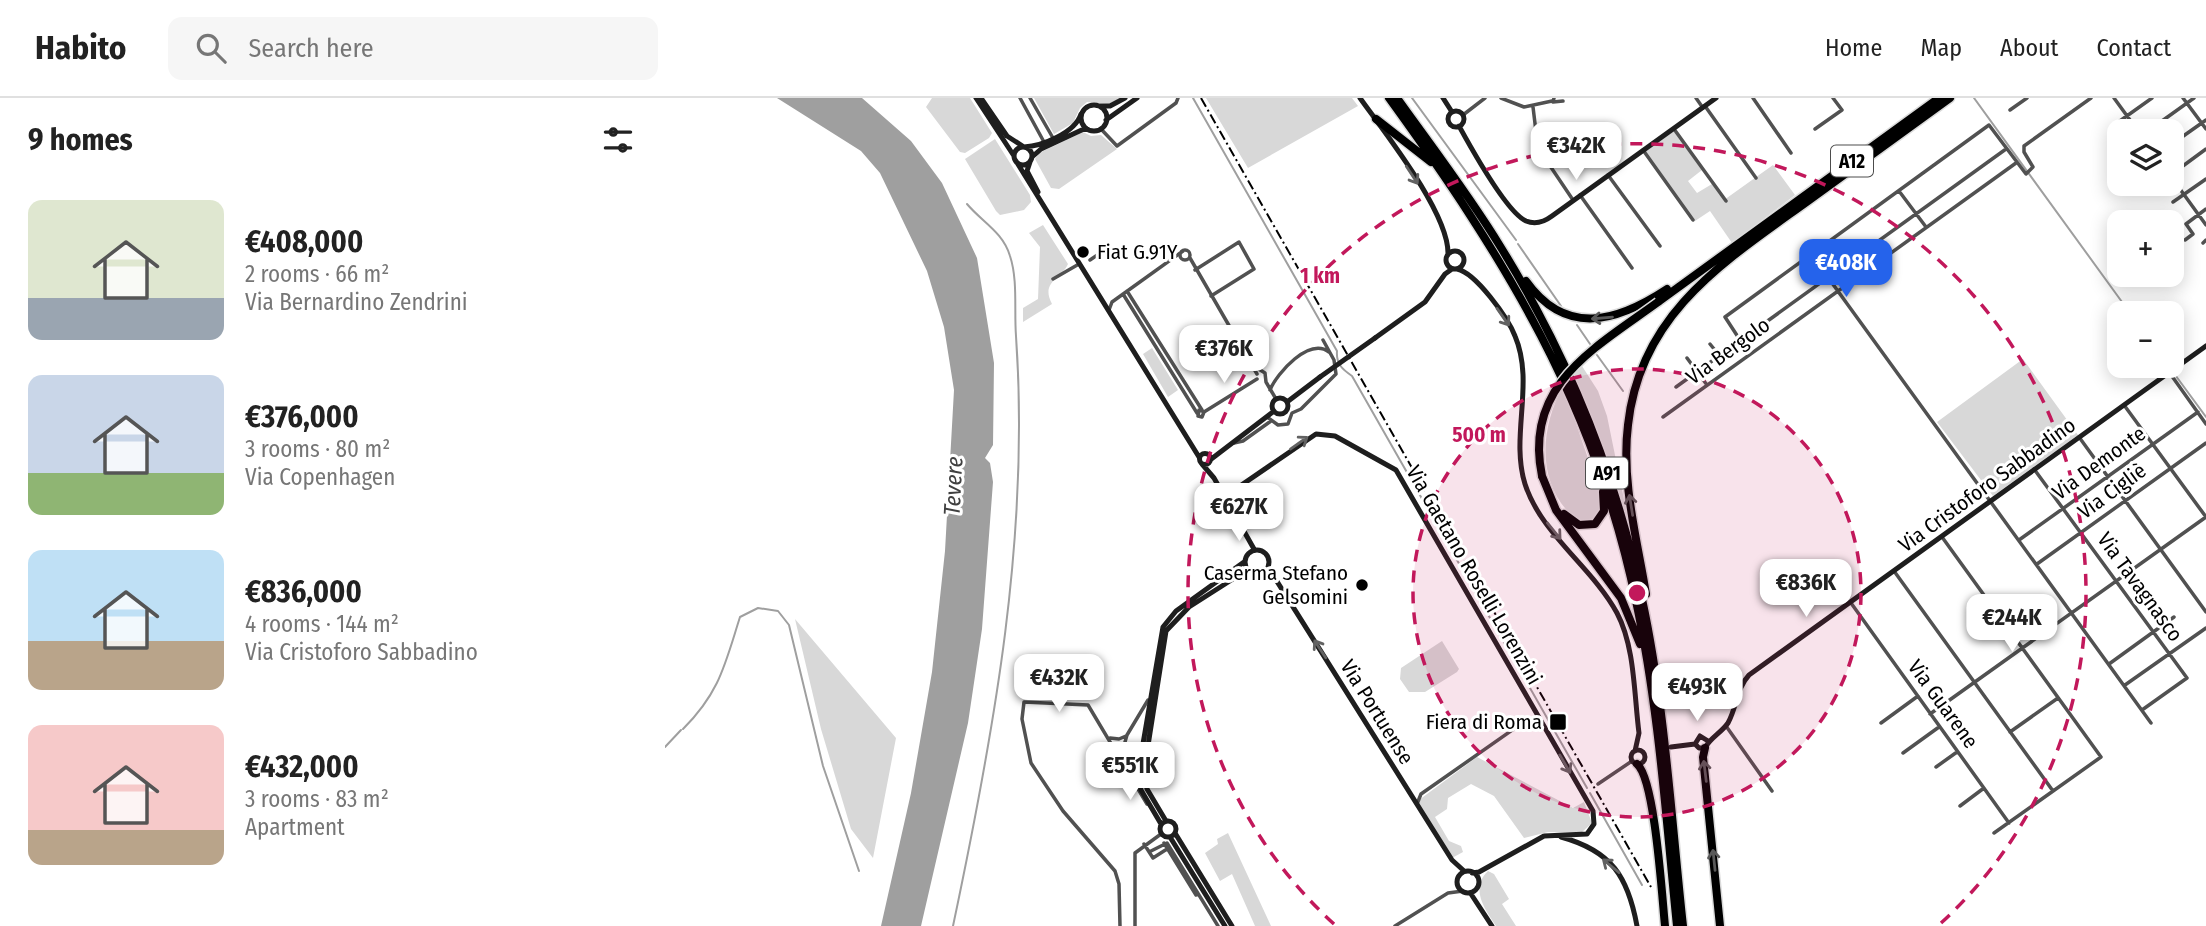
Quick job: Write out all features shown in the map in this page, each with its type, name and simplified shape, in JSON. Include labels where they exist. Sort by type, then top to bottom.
[{"type":"highway","name":"A91","points":[[1389,98],[1448,179],[1502,262],[1567,386],[1600,472],[1630,572],[1652,691],[1674,893],[1675,926]]},
{"type":"highway","name":"A91","points":[[1397,98],[1500,245],[1563,363],[1607,472],[1642,597],[1661,718],[1683,926]]},
{"type":"highway","name":"A12","points":[[1768,226],[1939,98]]},
{"type":"highway","name":"A12","points":[[1768,226],[1950,98]]},
{"type":"highway","points":[[1375,119],[1412,145],[1448,179]]},
{"type":"highway","points":[[1500,245],[1534,292],[1548,305],[1577,317],[1602,319],[1647,303],[1768,226]]},
{"type":"highway","points":[[1652,691],[1626,606],[1604,571],[1556,510],[1544,475],[1545,425],[1563,384],[1586,360],[1768,226]]},
{"type":"highway","points":[[1661,718],[1661,680],[1627,474],[1627,436],[1632,399],[1652,345],[1685,298],[1701,281],[1768,226]]},
{"type":"highway","points":[[1544,475],[1566,516],[1576,524],[1587,526],[1597,523],[1603,513],[1600,472]]},
{"type":"highway","points":[[1706,744],[1703,757],[1720,926]]},
{"type":"highway","points":[[1635,763],[1645,773],[1650,795],[1665,926]]},
{"type":"street","points":[[976,98],[1189,441],[1205,458],[1213,478],[1254,550]]},
{"type":"street","points":[[981,98],[1007,136],[1024,147],[1031,159],[1027,171],[1048,214]]},
{"type":"street","points":[[1020,98],[1045,142]]},
{"type":"street","points":[[1030,98],[1053,138]]},
{"type":"street","points":[[1015,158],[1016,150],[1045,142],[1075,125],[1088,106],[1110,106],[1137,98]]},
{"type":"street","points":[[1015,158],[1023,165],[1041,149],[1086,128],[1101,129],[1117,146],[1176,103],[1178,98]]},
{"type":"street","points":[[1443,98],[1452,112],[1462,114],[1485,98]]},
{"type":"street","points":[[1501,98],[1514,106],[1533,107],[1554,99],[1560,103],[1564,99]]},
{"type":"street","points":[[1696,98],[1756,178]]},
{"type":"street","points":[[1452,112],[1449,121],[1459,126],[1477,159],[1523,219],[1543,222],[1716,98]]},
{"type":"street","points":[[1753,98],[1791,153]]},
{"type":"street","points":[[1815,129],[1842,110],[1833,98]]},
{"type":"street","points":[[2010,110],[2027,98]]},
{"type":"street","points":[[1740,340],[1725,317],[1989,125],[2023,173],[2029,172],[2033,167],[2024,152],[2024,146],[2091,98]]},
{"type":"street","points":[[2114,98],[2129,119]]},
{"type":"street","points":[[2123,119],[2152,98]]},
{"type":"street","points":[[2183,98],[2206,129]]},
{"type":"street","points":[[2165,119],[2194,98]]},
{"type":"street","points":[[1359,99],[1390,141],[1436,213],[1446,235],[1448,253],[1445,274]]},
{"type":"street","points":[[1359,99],[1390,141]]},
{"type":"street","points":[[1101,129],[1106,120],[1127,100]]},
{"type":"street","points":[[1095,105],[1105,112],[1106,120]]},
{"type":"street","points":[[1533,107],[1538,148],[1573,200]]},
{"type":"street","points":[[1081,114],[1086,128]]},
{"type":"street","points":[[1459,126],[1463,122],[1462,114]]},
{"type":"street","points":[[2184,135],[2206,120]]},
{"type":"street","points":[[1674,129],[1726,201]]},
{"type":"street","points":[[1677,387],[2006,149]]},
{"type":"street","points":[[2184,166],[2206,149]]},
{"type":"street","points":[[1643,150],[1693,220]]},
{"type":"street","name":"Via Bergolo","points":[[1663,417],[2016,163]]},
{"type":"street","points":[[1608,175],[1660,246]]},
{"type":"street","points":[[2206,179],[2184,195],[2206,225]]},
{"type":"street","points":[[1899,191],[1926,227]]},
{"type":"street","points":[[1580,195],[1632,268]]},
{"type":"street","points":[[2173,202],[2182,196]]},
{"type":"street","points":[[2185,240],[2193,234],[2186,224],[2206,209]]},
{"type":"street","points":[[1195,270],[1239,242],[1254,269],[1211,296]]},
{"type":"street","points":[[1090,260],[1109,247]]},
{"type":"street","points":[[1101,300],[1112,302],[1183,251],[1189,252],[1186,259]]},
{"type":"street","points":[[1183,251],[1276,399]]},
{"type":"street","points":[[1287,402],[1425,302],[1445,274],[1464,263],[1462,254],[1454,251],[1448,253]]},
{"type":"street","points":[[1811,254],[2151,723]]},
{"type":"street","points":[[1171,258],[1186,259]]},
{"type":"street","points":[[1446,263],[1473,278],[1507,321],[1517,342],[1523,377],[1521,458],[1528,492],[1539,512],[1608,599],[1621,622],[1639,733],[1635,763]]},
{"type":"street","points":[[1053,279],[1079,264]]},
{"type":"street","points":[[1125,293],[1197,414],[1260,376]]},
{"type":"street","points":[[1110,316],[1112,302]]},
{"type":"street","points":[[1274,411],[1281,414],[1300,410],[1336,374],[1331,353],[1323,340]]},
{"type":"street","points":[[1157,344],[1203,411]]},
{"type":"street","points":[[1710,344],[1719,355]]},
{"type":"street","name":"Via Cristoforo Sabbadino","points":[[2184,362],[2206,346]]},
{"type":"street","points":[[1270,390],[1275,374],[1315,348],[1325,348],[1331,353]]},
{"type":"street","points":[[1687,358],[1707,385]]},
{"type":"street","name":"Via Cristoforo Sabbadino","points":[[1706,744],[1725,726],[1748,677],[2161,378]]},
{"type":"street","points":[[2176,378],[2206,424]]},
{"type":"street","points":[[1205,458],[1269,419],[1274,411],[1272,404],[1276,399],[1284,398],[1289,412],[1287,425],[1269,419]]},
{"type":"street","points":[[1930,714],[2206,517],[2124,405]]},
{"type":"street","name":"Via Demonte","points":[[2019,540],[2198,412]]},
{"type":"street","name":"Via Gaetano Roselli Lorenzini","points":[[1224,497],[1315,434],[1335,436],[1392,466],[1591,809],[1595,820],[1592,829],[1584,835],[1544,836]]},
{"type":"street","points":[[2079,437],[2206,612]]},
{"type":"street","name":"Via Cigliè","points":[[2037,565],[2206,443]]},
{"type":"street","name":"Via Tavagnasco","points":[[2034,469],[2187,678],[2142,710]]},
{"type":"street","points":[[1942,537],[2101,757],[1994,833]]},
{"type":"street","points":[[1151,808],[1140,788],[1138,773],[1158,639],[1165,622],[1181,607],[1244,562],[1246,555],[1254,550],[1262,550],[1268,556],[1268,567],[1258,574],[1247,569],[1244,562]]},
{"type":"street","name":"Via Portuense","points":[[1268,567],[1417,806],[1452,860],[1462,870]]},
{"type":"street","points":[[1161,834],[1164,822],[1147,789],[1144,774],[1164,637],[1179,615],[1247,569]]},
{"type":"street","points":[[1894,571],[2053,792]]},
{"type":"street","name":"Via Guarene","points":[[1851,603],[2009,823]]},
{"type":"street","points":[[2109,664],[2174,617]]},
{"type":"street","points":[[2125,686],[2206,628]]},
{"type":"street","points":[[1881,723],[1918,696]]},
{"type":"street","points":[[2010,732],[2058,698]]},
{"type":"street","points":[[1120,926],[1117,875],[1058,805],[1032,764],[1022,714],[1024,703],[1030,700],[1086,704],[1114,746],[1130,779],[1151,808],[1164,822],[1175,825],[1172,835],[1225,926]]},
{"type":"street","points":[[1121,758],[1127,735],[1148,700]]},
{"type":"street","points":[[1417,806],[1420,795],[1528,719],[1540,720]]},
{"type":"street","points":[[1725,726],[1772,791]]},
{"type":"street","points":[[1903,752],[1939,727]]},
{"type":"street","points":[[1108,737],[1119,739],[1127,735]]},
{"type":"street","points":[[1114,746],[1127,735]]},
{"type":"street","points":[[1671,747],[1695,744],[1699,748],[1706,744],[1700,736],[1695,744]]},
{"type":"street","points":[[1635,751],[1643,753],[1651,750]]},
{"type":"street","points":[[1936,767],[1957,752]]},
{"type":"street","points":[[1598,784],[1635,763],[1643,762],[1643,753]]},
{"type":"street","points":[[1121,783],[1130,779]]},
{"type":"street","points":[[1960,806],[1984,789]]},
{"type":"street","points":[[1135,926],[1133,859],[1137,849],[1161,834],[1172,835]]},
{"type":"street","points":[[1172,835],[1232,926]]},
{"type":"street","points":[[1464,891],[1457,877],[1462,870],[1479,872],[1544,836],[1569,839],[1618,870],[1630,893],[1637,926]]},
{"type":"street","points":[[1149,852],[1164,843]]},
{"type":"street","points":[[1164,843],[1217,926]]},
{"type":"street","points":[[1164,843],[1217,926]]},
{"type":"street","points":[[1144,844],[1153,858],[1167,849]]},
{"type":"street","points":[[1471,894],[1476,892],[1478,886],[1472,873]]},
{"type":"street","points":[[1395,926],[1448,893],[1464,891],[1471,894],[1491,926]]},
{"type":"shaded area","points":[[932,98],[970,98],[992,133],[989,138],[965,153],[960,152],[926,107]]},
{"type":"shaded area","points":[[1034,98],[1121,98],[1109,104],[1087,102],[1080,108],[1073,123],[1054,134]]},
{"type":"shaded area","points":[[1206,98],[1352,98],[1358,106],[1248,168]]},
{"type":"shaded area","points":[[1674,131],[1702,170],[1688,181],[1697,193],[1712,184],[1724,200],[1773,165],[1795,195],[1732,243],[1710,211],[1695,221],[1645,152]]},
{"type":"shaded area","points":[[1083,132],[1091,136],[1101,135],[1117,149],[1059,189],[1051,188],[1035,159],[1039,153]]},
{"type":"shaded area","points":[[995,139],[1030,195],[1031,202],[1024,210],[1000,215],[965,159]]},
{"type":"shaded area","points":[[1043,225],[1068,264],[1050,285],[1049,297],[1052,304],[1023,322],[1023,308],[1038,299],[1040,247],[1029,233]]},
{"type":"shaded area","points":[[1152,348],[1178,390],[1168,397],[1143,354]]},
{"type":"shaded area","points":[[2023,359],[2078,435],[1993,496],[1937,422]]},
{"type":"shaded area","points":[[1582,366],[1598,391],[1607,416],[1634,548],[1604,452],[1572,376]]},
{"type":"shaded area","points":[[1563,386],[1600,493],[1602,508],[1597,520],[1582,524],[1556,495],[1546,460],[1549,422]]},
{"type":"shaded area","points":[[795,619],[896,738],[873,858],[851,829],[821,729]]},
{"type":"shaded area","points":[[1442,641],[1459,669],[1425,692],[1409,692],[1400,679],[1401,668]]},
{"type":"shaded area","points":[[1477,757],[1573,808],[1584,802],[1592,823],[1581,833],[1548,832],[1524,838],[1494,796],[1471,784],[1448,798],[1447,809],[1435,817],[1449,841],[1461,846],[1463,852],[1452,858],[1419,805],[1419,800]]},
{"type":"shaded area","points":[[1228,833],[1271,926],[1255,926],[1232,874],[1220,881],[1205,853],[1218,844],[1217,839]]},
{"type":"shaded area","points":[[1488,871],[1494,874],[1509,899],[1502,904],[1516,926],[1496,926],[1483,905],[1480,884]]},
{"type":"water","name":"Tevere","points":[[777,98],[862,98],[911,141],[942,183],[977,258],[994,363],[993,445],[985,458],[990,463],[993,482],[982,629],[968,723],[921,926],[881,926],[911,793],[932,672],[945,551],[954,390],[944,327],[927,271],[880,173],[861,151]]},
{"type":"waterway","points":[[1193,98],[1337,351],[1339,363],[1352,376],[1587,788]]},
{"type":"waterway","points":[[1412,98],[1516,240]]},
{"type":"waterway","points":[[1974,98],[2121,301]]},
{"type":"waterway","points":[[953,926],[995,707],[1013,559],[1018,485],[1019,411],[1012,265],[1002,240],[967,204]]},
{"type":"waterway","points":[[1518,244],[1561,306]]},
{"type":"waterway","points":[[1577,325],[1590,344]]},
{"type":"waterway","points":[[1597,355],[1623,391]]},
{"type":"waterway","points":[[2177,378],[2206,417]]},
{"type":"waterway","points":[[683,729],[705,702],[720,677],[740,617],[758,608],[778,611],[789,625],[823,766],[859,871]]},
{"type":"waterway","points":[[665,747],[681,730]]},
{"type":"waterway","points":[[1590,793],[1642,885]]},
{"type":"railway","points":[[1201,98],[1651,887]]},
{"type":"place","name":"Fiat G.91Y","points":[[1083,252]]},
{"type":"place","name":"Caserma Stefano Gelsomini","points":[[1362,585]]},
{"type":"place","name":"Fiera di Roma","points":[[1558,722]]}]
